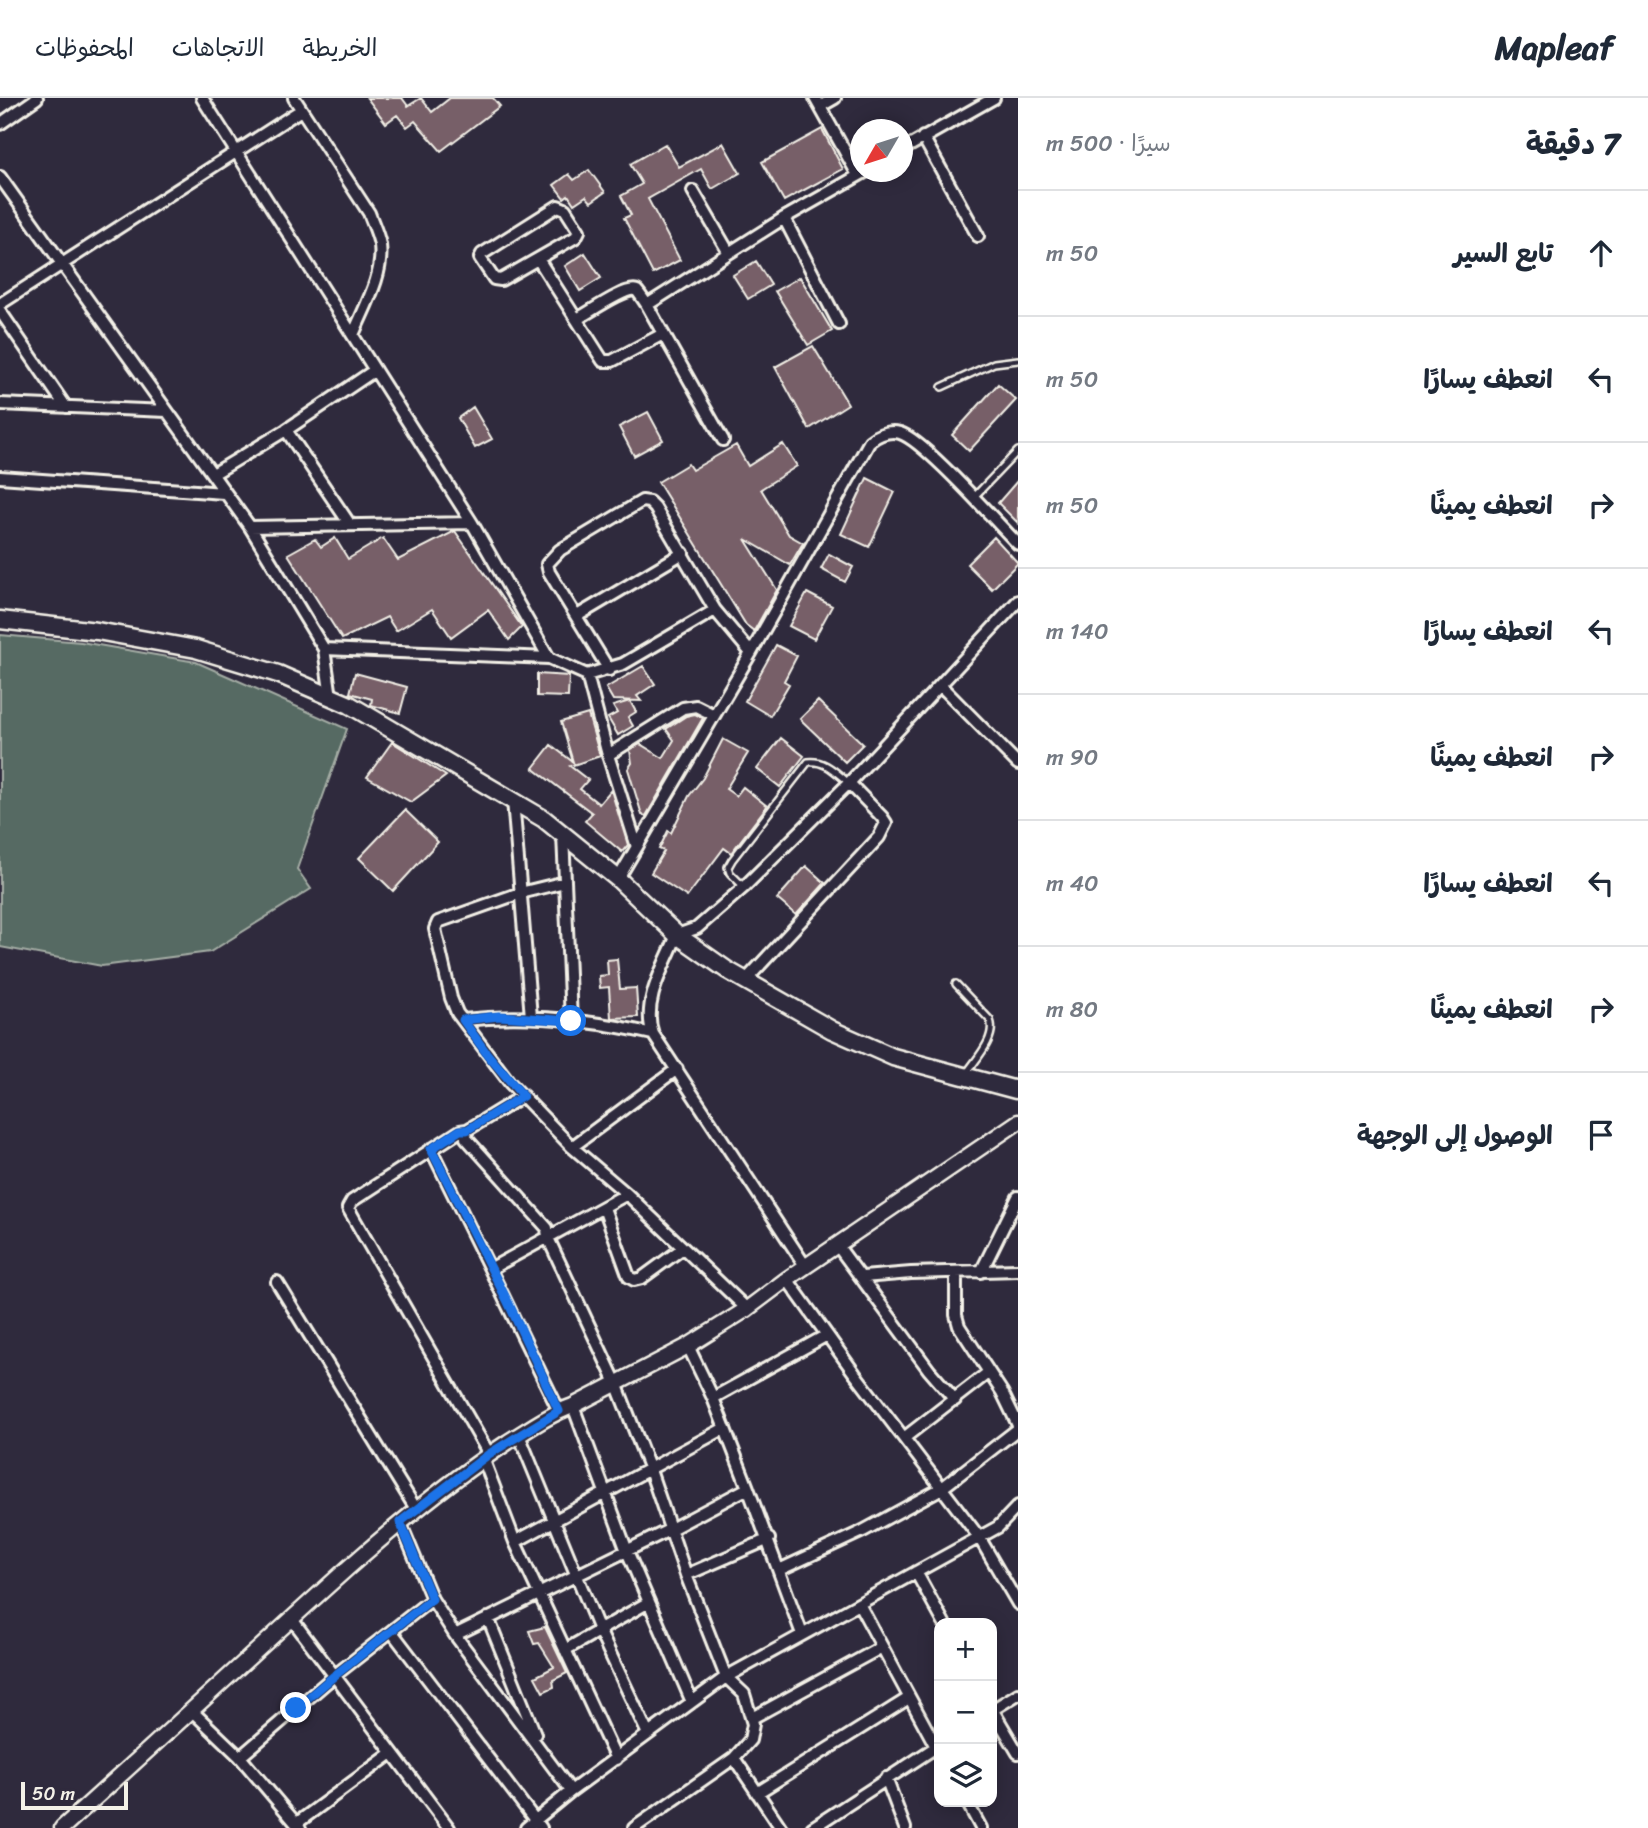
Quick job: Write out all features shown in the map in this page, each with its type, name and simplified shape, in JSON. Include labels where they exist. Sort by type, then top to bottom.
[{"type":"main road","points":[[0,620],[97,631],[196,649],[278,674],[331,697],[369,716],[544,819],[618,879],[677,934],[727,970],[832,1030],[894,1057],[1017,1089]]},
{"type":"street","points":[[0,124],[37,98]]},
{"type":"street","points":[[202,98],[472,523],[549,658]]},
{"type":"street","points":[[294,98],[369,214],[377,234],[380,258],[376,278],[353,335]]},
{"type":"street","points":[[835,98],[818,102],[850,156]]},
{"type":"street","points":[[913,143],[994,98]]},
{"type":"street","points":[[0,304],[302,110]]},
{"type":"street","points":[[923,137],[978,236]]},
{"type":"street","points":[[0,177],[250,527],[324,649],[330,674],[331,697]]},
{"type":"street","points":[[647,304],[784,218],[850,180]]},
{"type":"street","points":[[693,191],[729,253]]},
{"type":"street","points":[[558,206],[562,207],[579,231],[576,237],[538,259],[497,281],[480,256],[558,206]]},
{"type":"street","points":[[784,218],[839,324]]},
{"type":"street","points":[[538,259],[598,356],[607,362],[663,334]]},
{"type":"street","points":[[577,320],[632,290],[636,291],[647,304],[723,440]]},
{"type":"street","points":[[0,311],[66,407]]},
{"type":"street","points":[[212,474],[286,430],[375,370]]},
{"type":"street","points":[[0,404],[167,411]]},
{"type":"street","points":[[286,430],[349,523]]},
{"type":"street","points":[[618,879],[751,653],[870,441],[882,432],[900,433],[922,447],[1018,544]]},
{"type":"street","points":[[0,477],[224,493]]},
{"type":"street","points":[[609,670],[549,572],[547,564],[561,550],[642,501],[649,502],[656,508],[715,610],[751,653]]},
{"type":"street","points":[[250,527],[349,523],[472,523]]},
{"type":"street","points":[[578,616],[682,553]]},
{"type":"street","points":[[806,1267],[653,1034],[649,1023],[651,1001],[677,934],[697,928],[744,887],[849,783],[1018,601]]},
{"type":"street","points":[[324,649],[549,658],[587,675],[609,670],[715,610]]},
{"type":"street","points":[[587,675],[608,755],[637,847]]},
{"type":"street","points":[[940,685],[1018,764]]},
{"type":"street","points":[[608,755],[683,708],[696,706],[714,715]]},
{"type":"street","points":[[746,980],[883,829],[886,823],[882,817],[849,783]]},
{"type":"street","points":[[513,800],[531,1017]]},
{"type":"street","points":[[563,834],[571,1021]]},
{"type":"street","points":[[565,882],[520,892],[442,919],[435,926],[451,998],[457,1013],[523,1096],[572,1147],[627,1194],[747,1309]]},
{"type":"street","points":[[463,1020],[499,1016],[531,1017],[615,1025],[653,1034]]},
{"type":"street","points":[[572,1147],[677,1069]]},
{"type":"street","points":[[523,1096],[467,1130],[460,1130],[352,1201],[348,1208],[486,1456],[515,1542],[616,1759]]},
{"type":"street","points":[[62,1828],[290,1618],[400,1522],[486,1456],[566,1409],[688,1346],[747,1309],[1018,1122]]},
{"type":"street","points":[[467,1130],[466,1138],[547,1228],[548,1238],[616,1383],[650,1470],[685,1575],[726,1677],[744,1694],[752,1718],[750,1740],[734,1758],[634,1828]]},
{"type":"street","points":[[431,1149],[490,1269],[566,1409],[605,1494],[692,1702]]},
{"type":"street","points":[[490,1269],[627,1194]]},
{"type":"street","points":[[981,1272],[1018,1197]]},
{"type":"street","points":[[604,1208],[629,1277],[634,1280],[642,1278],[683,1248]]},
{"type":"street","points":[[837,1245],[929,1370],[955,1400]]},
{"type":"street","points":[[863,1277],[1018,1270]]},
{"type":"street","points":[[779,1570],[863,1531],[942,1488],[1018,1429],[989,1372],[959,1326],[956,1315],[956,1273]]},
{"type":"street","points":[[787,1279],[979,1537],[1018,1604]]},
{"type":"street","points":[[277,1282],[416,1509]]},
{"type":"street","points":[[713,1398],[827,1335]]},
{"type":"street","points":[[688,1346],[713,1398],[769,1539],[802,1633]]},
{"type":"street","points":[[904,1438],[989,1372]]},
{"type":"street","points":[[515,1542],[724,1428]]},
{"type":"street","points":[[519,1435],[599,1630],[648,1734]]},
{"type":"street","points":[[455,1635],[669,1530],[748,1488]]},
{"type":"street","points":[[526,1828],[539,1824],[571,1791],[726,1677],[998,1527],[1018,1506]]},
{"type":"street","points":[[400,1522],[432,1599],[455,1635],[571,1791]]},
{"type":"street","points":[[685,1575],[769,1539]]},
{"type":"street","points":[[916,1572],[941,1618]]},
{"type":"street","points":[[240,1757],[334,1676],[432,1599]]},
{"type":"street","points":[[565,1650],[649,1602]]},
{"type":"street","points":[[859,1605],[936,1744]]},
{"type":"street","points":[[290,1618],[449,1828]]},
{"type":"street","points":[[488,1618],[541,1750]]},
{"type":"street","points":[[392,1632],[539,1824]]},
{"type":"street","points":[[752,1718],[882,1647]]},
{"type":"street","points":[[997,1707],[1018,1694]]},
{"type":"street","points":[[757,1793],[909,1698]]},
{"type":"street","points":[[191,1710],[240,1757],[298,1826],[393,1753]]},
{"type":"street","points":[[997,1718],[1018,1753]]},
{"type":"street","points":[[812,1828],[886,1778],[934,1750]]},
{"type":"street","points":[[734,1758],[777,1827]]},
{"type":"street","points":[[886,1778],[905,1828]]},
{"type":"street","points":[[970,1807],[981,1828]]},
{"type":"lane","points":[[942,387],[993,363],[1018,360]]},
{"type":"lane","points":[[973,498],[1018,451]]},
{"type":"lane","points":[[744,887],[730,873],[728,867],[808,762],[817,761],[828,765],[849,783]]},
{"type":"lane","points":[[956,984],[990,1020],[993,1027],[992,1035],[964,1077]]},
{"type":"green space","points":[[0,635],[81,642],[196,662],[347,729],[297,869],[311,889],[210,952],[102,966],[0,947]]},
{"type":"building","points":[[367,98],[402,98],[408,106],[421,98],[432,112],[450,98],[493,98],[500,106],[441,151],[415,121],[407,127],[397,115],[386,123]]},
{"type":"building","points":[[822,129],[843,169],[784,201],[762,162]]},
{"type":"building","points":[[723,143],[740,173],[712,189],[701,169],[648,199],[680,260],[653,274],[624,218],[631,215],[621,196],[642,184],[630,164],[665,144],[679,167]]},
{"type":"building","points":[[589,170],[605,192],[591,202],[586,196],[574,204],[568,195],[564,198],[554,185],[569,174],[574,180]]},
{"type":"building","points":[[585,253],[601,278],[580,291],[565,266]]},
{"type":"building","points":[[756,261],[771,285],[748,299],[733,275]]},
{"type":"building","points":[[800,277],[832,331],[808,345],[775,291]]},
{"type":"building","points":[[813,346],[848,404],[809,429],[775,367]]},
{"type":"building","points":[[998,384],[1016,400],[969,451],[952,435]]},
{"type":"building","points":[[473,407],[492,439],[475,448],[458,418]]},
{"type":"building","points":[[648,412],[663,440],[634,456],[619,427]]},
{"type":"building","points":[[783,444],[797,466],[761,489],[789,535],[803,543],[790,565],[745,539],[777,590],[754,631],[746,625],[658,482],[688,464],[692,470],[736,445],[748,466]]},
{"type":"building","points":[[867,478],[895,492],[869,547],[841,534]]},
{"type":"building","points":[[1018,480],[1018,523],[998,503]]},
{"type":"building","points":[[455,531],[522,627],[509,640],[488,610],[451,637],[432,609],[396,631],[387,617],[342,639],[288,554],[315,539],[321,547],[335,538],[348,559],[383,538],[398,560]]},
{"type":"building","points":[[994,537],[1018,563],[992,589],[967,564]]},
{"type":"building","points":[[829,554],[853,567],[845,582],[821,569]]},
{"type":"building","points":[[807,593],[832,606],[814,639],[789,626]]},
{"type":"building","points":[[776,645],[797,656],[784,681],[789,684],[770,716],[745,701]]},
{"type":"building","points":[[643,666],[655,684],[637,696],[641,701],[613,700],[606,688]]},
{"type":"building","points":[[355,673],[407,687],[400,713],[371,705],[372,699],[350,693]]},
{"type":"building","points":[[537,674],[569,676],[568,697],[537,696]]},
{"type":"building","points":[[630,701],[636,712],[628,717],[633,726],[618,735],[608,718],[617,713],[613,706]]},
{"type":"building","points":[[818,701],[863,744],[845,762],[800,719]]},
{"type":"building","points":[[588,714],[600,756],[570,766],[588,780],[580,789],[599,804],[611,790],[628,845],[622,852],[585,821],[592,813],[533,768],[551,745],[573,762],[561,722]]},
{"type":"building","points":[[695,714],[703,718],[646,816],[642,815],[628,769],[632,763],[630,750],[640,744],[663,758],[674,740],[666,729],[686,716]]},
{"type":"building","points":[[781,738],[804,756],[780,787],[757,769]]},
{"type":"building","points":[[723,739],[748,753],[726,789],[736,796],[743,787],[767,806],[731,853],[724,848],[687,897],[651,873],[664,851],[659,849],[668,831],[671,833],[689,796],[703,778]]},
{"type":"building","points":[[392,742],[446,776],[411,802],[367,777]]},
{"type":"building","points":[[405,810],[438,842],[393,891],[359,858]]},
{"type":"building","points":[[806,866],[825,883],[796,915],[777,899]]},
{"type":"building","points":[[617,959],[620,989],[636,988],[638,1017],[611,1018],[609,987],[600,988],[599,976],[608,975],[607,960]]},
{"type":"building","points":[[545,1627],[567,1673],[553,1680],[554,1687],[543,1692],[535,1677],[554,1667],[539,1643],[534,1644],[529,1631]]},
{"type":"route","points":[[296,1708],[432,1599],[400,1522],[489,1454],[559,1411],[431,1149],[523,1096],[487,1054],[463,1020],[499,1016],[571,1021]]}]
